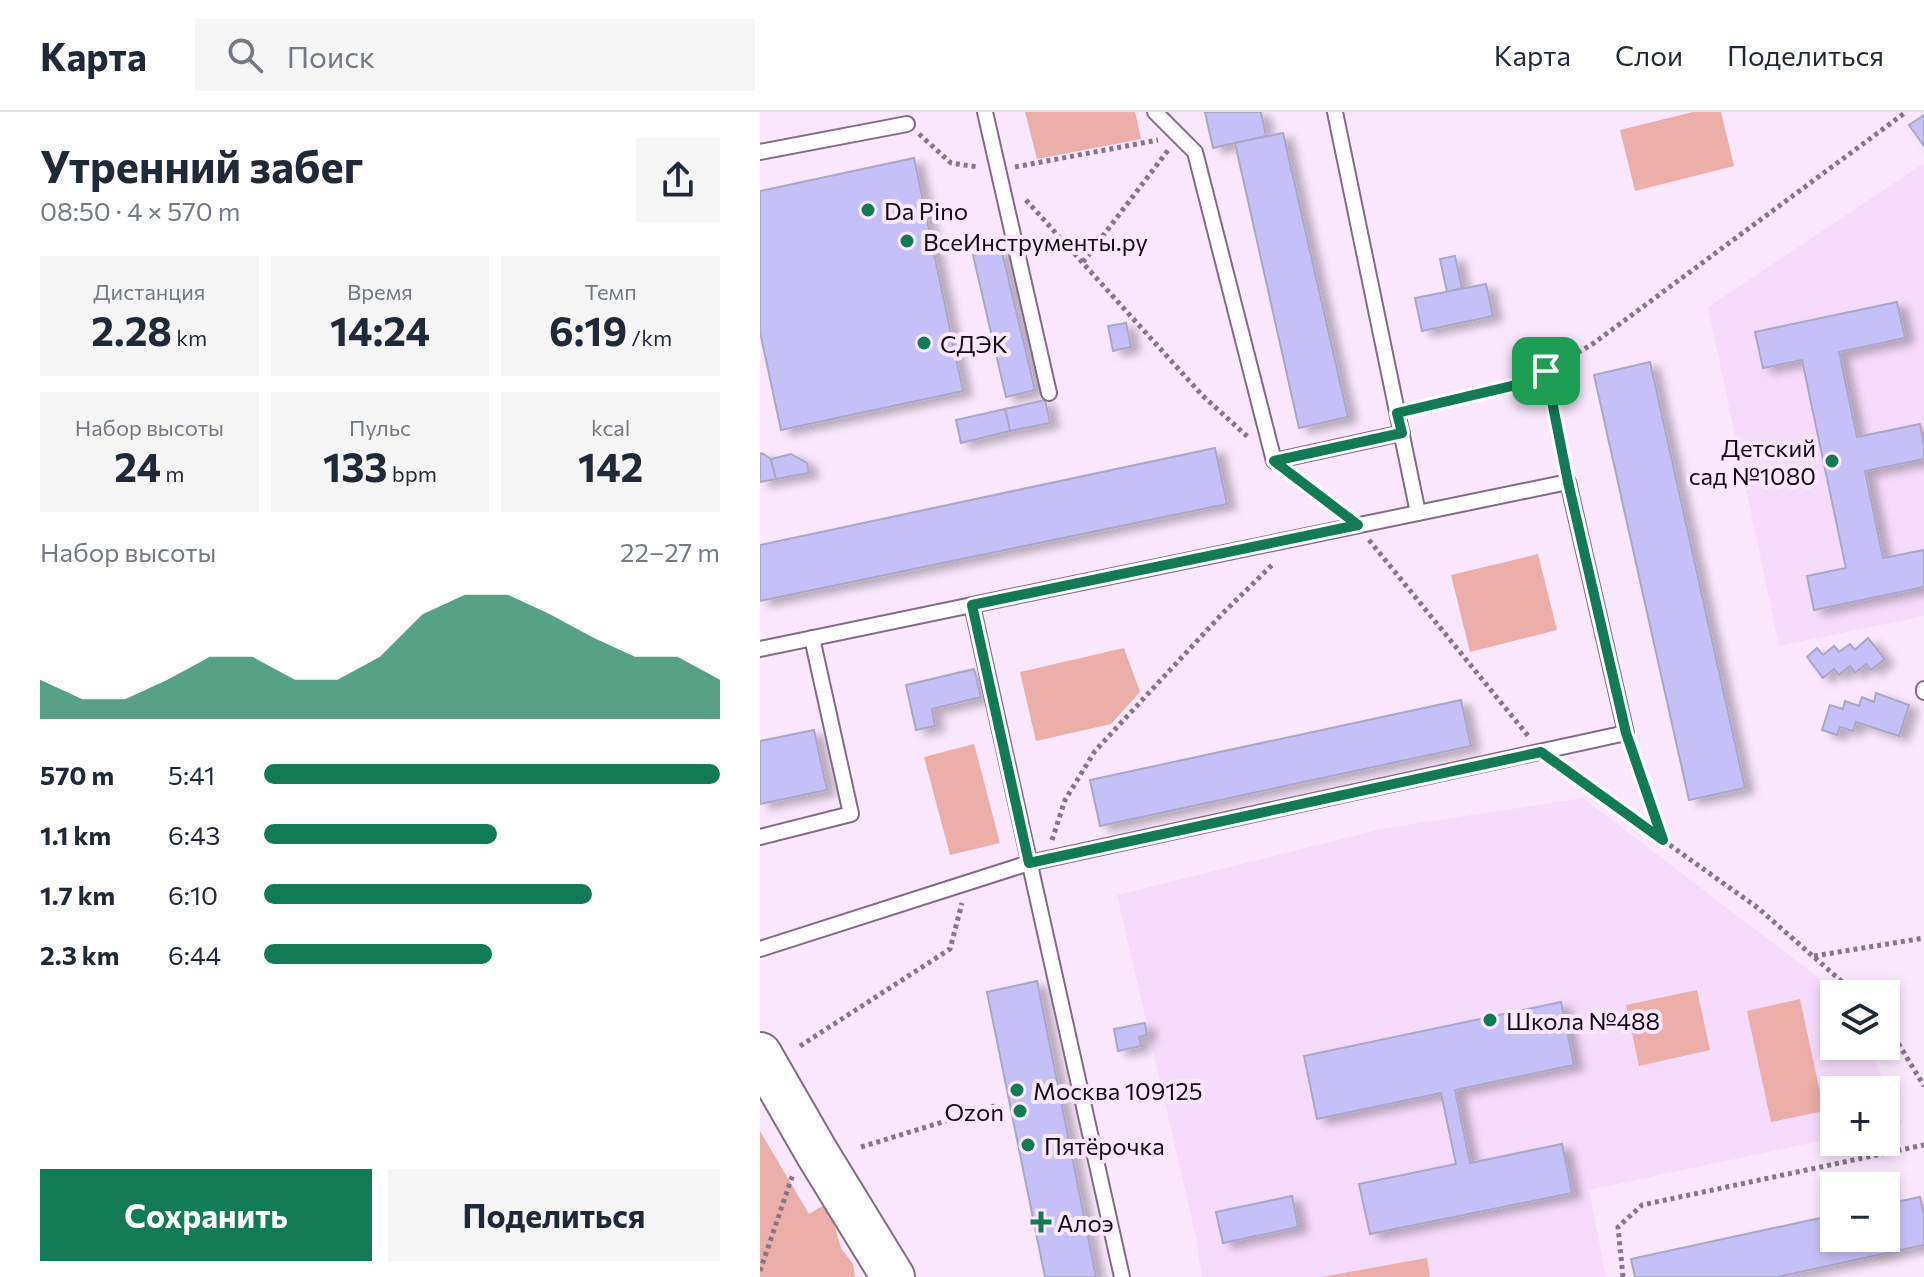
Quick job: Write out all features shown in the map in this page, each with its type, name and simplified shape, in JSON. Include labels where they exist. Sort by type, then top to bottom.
[{"type":"main road","points":[[780,1050],[817,1153],[893,1277]]},
{"type":"lane","points":[[985,112],[1049,393]]},
{"type":"lane","points":[[1155,112],[1195,152],[1274,461],[1402,433]]},
{"type":"lane","points":[[1335,112],[1418,513]]},
{"type":"lane","points":[[760,152],[907,124]]},
{"type":"lane","points":[[760,649],[1568,482],[1626,733],[1029,863],[760,949]]},
{"type":"lane","points":[[972,605],[1122,1277]]},
{"type":"lane","points":[[760,837],[851,814],[812,638]]},
{"type":"path","points":[[1397,413],[1529,382],[1594,343],[1906,112]]},
{"type":"path","points":[[907,124],[951,163],[1000,170],[1179,136]]},
{"type":"path","points":[[1083,263],[1179,136]]},
{"type":"path","points":[[1000,170],[1202,395],[1274,461],[1358,525],[1541,752],[1758,908],[1840,980]]},
{"type":"path","points":[[1546,371],[1568,482]]},
{"type":"path","points":[[1047,859],[1065,800],[1095,751],[1222,614],[1299,537]]},
{"type":"path","points":[[1626,733],[1663,840]]},
{"type":"path","points":[[780,1050],[950,949],[968,882]]},
{"type":"path","points":[[1813,956],[1924,938]]},
{"type":"path","points":[[1900,1046],[1924,1086]]},
{"type":"path","points":[[861,1147],[998,1105]]},
{"type":"path","points":[[1623,1277],[1618,1227],[1642,1205],[1924,1145]]},
{"type":"path","points":[[760,1271],[794,1169]]},
{"type":"shaded area","points":[[1025,112],[1135,112],[1141,139],[1037,159]]},
{"type":"shaded area","points":[[1693,112],[1721,112],[1734,166],[1635,191],[1620,130]]},
{"type":"shaded area","name":"Детский сад №1080","points":[[1924,163],[1924,616],[1779,646],[1708,307]]},
{"type":"shaded area","points":[[1538,554],[1557,630],[1470,652],[1451,575]]},
{"type":"shaded area","points":[[1124,648],[1140,692],[1111,724],[1036,741],[1020,672]]},
{"type":"shaded area","points":[[974,744],[1000,843],[950,855],[924,757]]},
{"type":"shaded area","name":"Школа №488","points":[[1583,798],[1822,980],[1820,1060],[1874,1060],[1882,1076],[1820,1076],[1820,1141],[1589,1190],[1606,1277],[1202,1277],[1196,1237],[1117,895],[1386,828]]},
{"type":"shaded area","points":[[1697,990],[1710,1050],[1639,1066],[1626,1005]]},
{"type":"shaded area","points":[[1800,999],[1820,1092],[1820,1112],[1771,1122],[1747,1011]]},
{"type":"shaded area","points":[[760,1131],[809,1214],[822,1206],[830,1211],[841,1248],[853,1264],[855,1277],[760,1277]]},
{"type":"shaded area","points":[[1427,1258],[1430,1277],[1321,1277]]},
{"type":"building","points":[[1205,112],[1261,112],[1266,136],[1213,148]]},
{"type":"building","points":[[1924,115],[1924,146],[1909,125]]},
{"type":"building","points":[[1283,133],[1348,417],[1299,428],[1235,143]]},
{"type":"building","points":[[914,158],[963,391],[781,430],[760,332],[760,191]]},
{"type":"building","points":[[1001,248],[1035,390],[1006,397],[973,255]]},
{"type":"building","points":[[1455,256],[1462,288],[1447,292],[1440,259]]},
{"type":"building","points":[[1486,284],[1493,316],[1422,331],[1415,298]]},
{"type":"building","points":[[1897,302],[1905,338],[1839,352],[1857,437],[1920,424],[1924,459],[1865,471],[1883,558],[1924,550],[1924,587],[1814,610],[1807,576],[1846,568],[1802,360],[1763,368],[1755,332]]},
{"type":"building","points":[[1126,323],[1131,347],[1113,351],[1108,326]]},
{"type":"building","points":[[1650,362],[1745,788],[1689,800],[1594,375]]},
{"type":"building","points":[[1045,400],[1050,423],[1010,431],[1005,409]]},
{"type":"building","points":[[1005,409],[1010,431],[961,443],[956,420]]},
{"type":"building","points":[[1215,448],[1227,504],[760,601],[760,545]]},
{"type":"building","points":[[762,453],[771,459],[776,479],[760,482]]},
{"type":"building","points":[[791,454],[807,463],[809,473],[776,479],[771,459]]},
{"type":"building","points":[[1868,638],[1885,659],[1871,670],[1866,664],[1855,673],[1850,666],[1839,675],[1834,669],[1823,678],[1807,657],[1817,648],[1823,655],[1834,646],[1839,652],[1850,644],[1855,650]]},
{"type":"building","points":[[974,669],[981,697],[932,709],[935,726],[916,730],[906,685]]},
{"type":"building","points":[[1876,693],[1909,705],[1899,736],[1856,722],[1853,731],[1840,727],[1837,735],[1822,730],[1830,705],[1843,709],[1845,701],[1859,706],[1862,697],[1874,702]]},
{"type":"building","points":[[1461,700],[1471,746],[1100,826],[1090,780]]},
{"type":"building","points":[[814,730],[827,790],[760,804],[760,741]]},
{"type":"building","points":[[1037,981],[1096,1277],[1045,1277],[987,992]]},
{"type":"building","points":[[1561,1002],[1574,1065],[1455,1090],[1470,1163],[1562,1144],[1572,1193],[1370,1234],[1359,1184],[1456,1164],[1441,1093],[1317,1119],[1304,1056]]},
{"type":"building","points":[[1145,1023],[1147,1035],[1139,1037],[1141,1046],[1118,1051],[1114,1029]]},
{"type":"building","points":[[1292,1196],[1298,1227],[1223,1243],[1216,1212]]},
{"type":"building","points":[[1920,1197],[1924,1215],[1924,1245],[1900,1250],[1900,1201]]},
{"type":"building","points":[[1820,1218],[1820,1252],[1892,1252],[1777,1277],[1635,1277],[1631,1259]]},
{"type":"place","name":"Da Pino","points":[[868,210]]},
{"type":"place","name":"ВсеИнструменты.ру","points":[[907,241]]},
{"type":"place","name":"СДЭК","points":[[924,343]]},
{"type":"place","name":"Детский сад №1080","points":[[1832,461]]},
{"type":"place","name":"Школа №488","points":[[1490,1020]]},
{"type":"place","name":"Москва 109125","points":[[1017,1090]]},
{"type":"place","name":"Ozon","points":[[1020,1111]]},
{"type":"place","name":"Пятёрочка","points":[[1028,1145]]},
{"type":"place","name":"Алоэ","points":[[1041,1222]]},
{"type":"route","points":[[1546,371],[1568,482],[1626,733],[1663,840],[1541,752],[1029,863],[972,605],[1358,525],[1274,461],[1402,433],[1397,413],[1529,382],[1546,371]]}]
